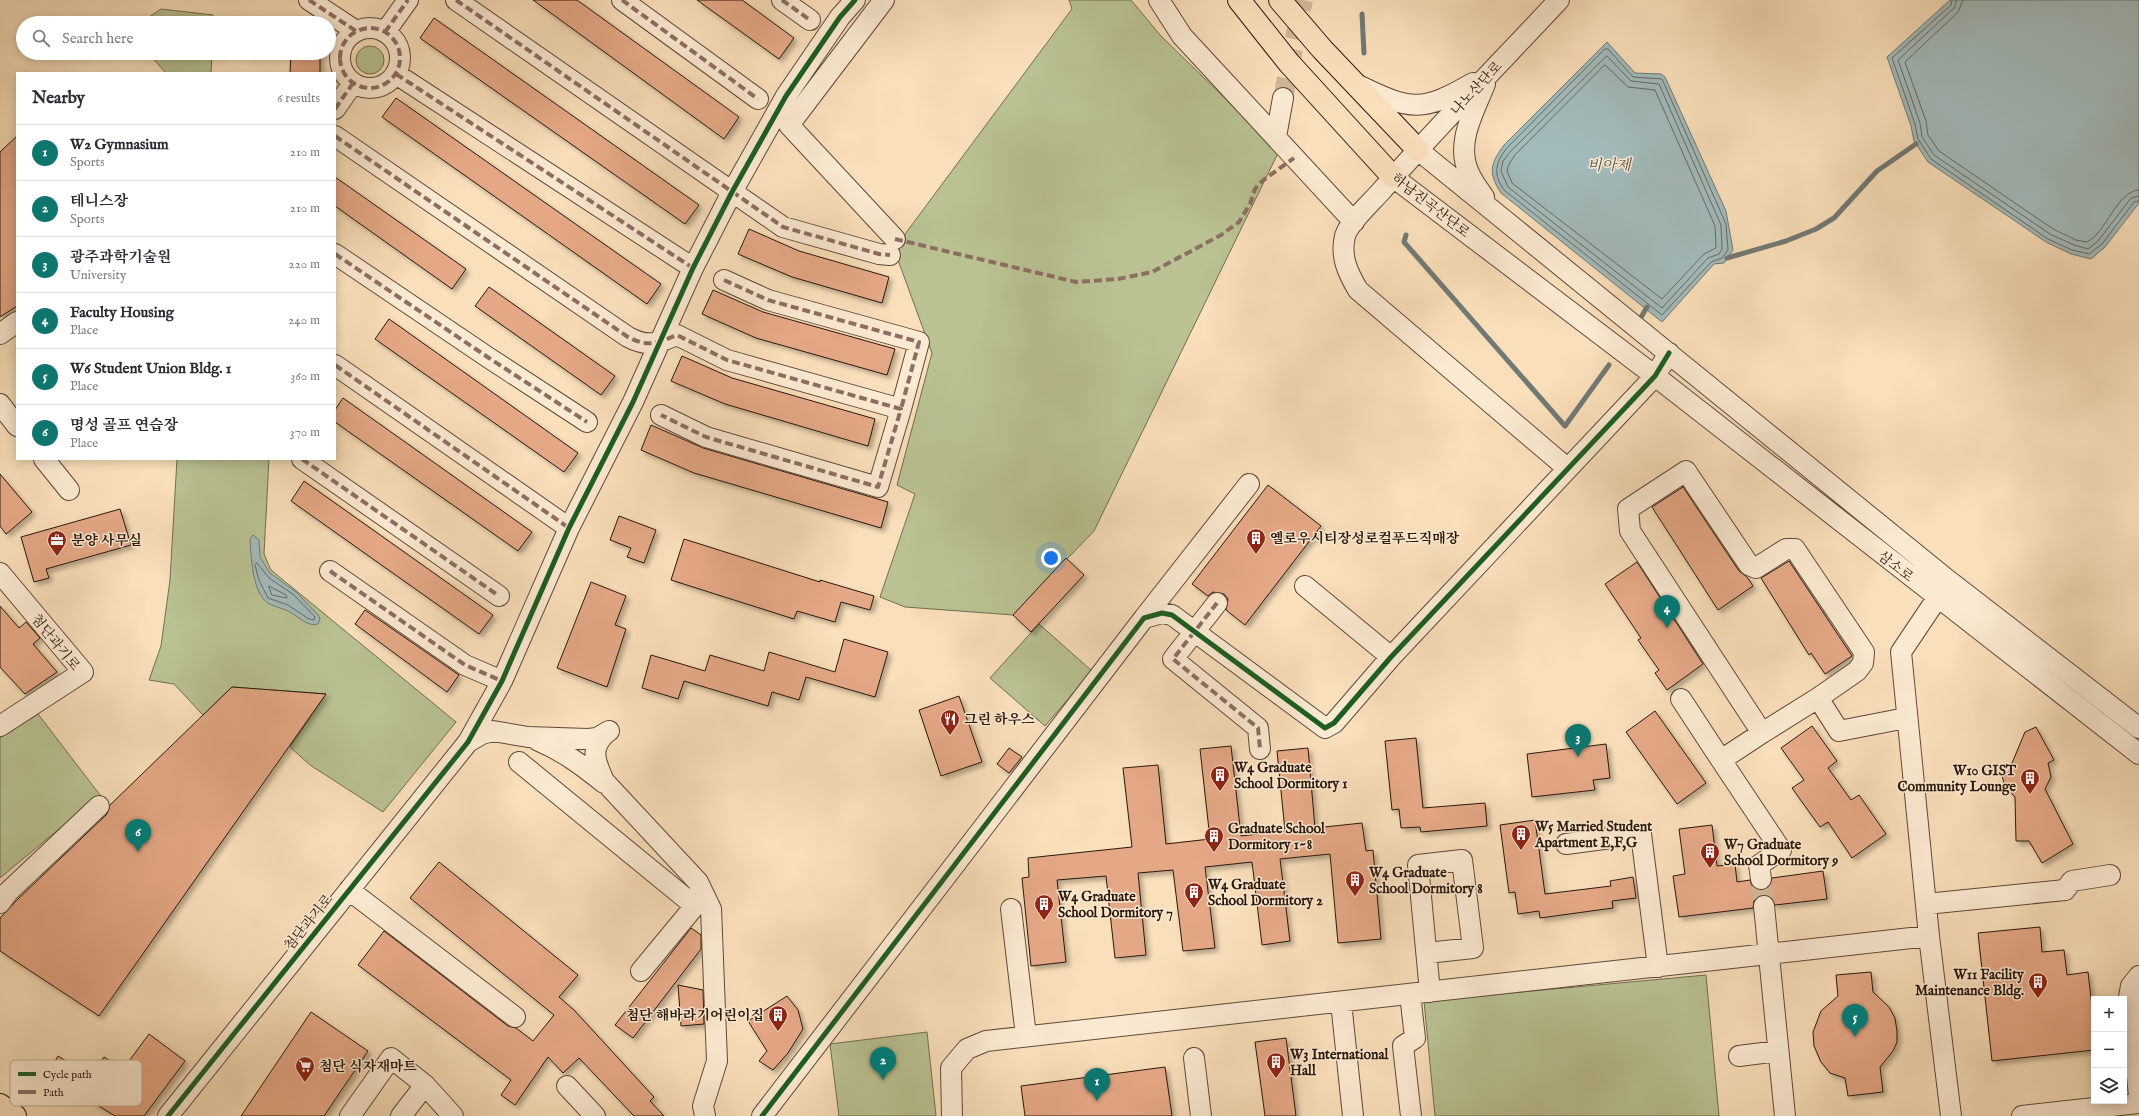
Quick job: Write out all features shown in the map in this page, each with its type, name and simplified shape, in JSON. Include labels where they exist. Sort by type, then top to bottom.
[{"type":"main road","name":"하남진곡산단로","points":[[1239,0],[1289,63],[1393,177]]},
{"type":"main road","points":[[1280,0],[1322,49],[1418,150]]},
{"type":"main road","points":[[0,1105],[15,1116]]},
{"type":"street","points":[[309,0],[333,16]]},
{"type":"street","points":[[385,32],[408,0]]},
{"type":"street","points":[[456,0],[783,227],[879,254],[893,247],[789,125],[884,0]]},
{"type":"street","points":[[622,0],[758,99]]},
{"type":"street","points":[[782,0],[810,20]]},
{"type":"street","points":[[468,742],[502,680],[570,528],[633,402],[693,268],[732,192],[786,96],[840,17],[855,0]]},
{"type":"street","points":[[1159,0],[1182,36],[1354,222]]},
{"type":"street","name":"나노산단로","points":[[1559,0],[1393,177],[1354,222],[1345,235],[1343,251],[1346,271],[1358,290],[1567,468]]},
{"type":"street","points":[[336,18],[356,31]]},
{"type":"street","points":[[366,28],[376,28],[385,32],[393,38],[400,56],[396,74],[390,81],[377,87],[362,87],[354,83],[346,76],[342,67],[340,57],[342,46],[356,31],[366,28]]},
{"type":"street","points":[[396,74],[693,268]]},
{"type":"street","points":[[1355,84],[1390,101],[1411,105],[1429,104],[1453,94],[1489,75]]},
{"type":"street","points":[[1489,75],[1466,132],[1464,154],[1469,172],[1490,208]]},
{"type":"street","points":[[336,109],[354,83]]},
{"type":"street","points":[[1276,137],[1283,98]]},
{"type":"street","points":[[336,137],[628,337],[642,344],[659,342],[677,335],[727,360],[901,409]]},
{"type":"street","points":[[1144,618],[1162,613],[1172,615],[1325,728],[1334,723],[1391,657],[1655,376],[1669,353],[1418,150]]},
{"type":"street","name":"하남진곡산단로","points":[[1393,177],[1655,376]]},
{"type":"street","points":[[336,255],[489,358],[588,422]]},
{"type":"street","points":[[661,415],[706,437],[878,487],[919,342],[768,300],[724,280]]},
{"type":"street","points":[[0,334],[16,323]]},
{"type":"street","name":"삼소로","points":[[1669,353],[1950,581],[2139,728]]},
{"type":"street","points":[[336,366],[570,528]]},
{"type":"street","name":"삼소로","points":[[1655,376],[1937,598],[2139,754]]},
{"type":"street","points":[[0,404],[16,425]]},
{"type":"street","points":[[45,460],[69,490]]},
{"type":"street","points":[[303,460],[499,596]]},
{"type":"street","points":[[1721,760],[1818,698],[1857,671],[1863,663],[1864,652],[1795,549],[1786,549],[1756,568],[1749,565],[1686,471],[1628,509],[1630,531],[1762,733]]},
{"type":"street","points":[[762,1116],[1144,618],[1249,484]]},
{"type":"street","points":[[330,571],[465,665],[502,680]]},
{"type":"street","name":"첨단과기로","points":[[0,573],[83,672],[0,726]]},
{"type":"street","points":[[1950,581],[1901,652],[1906,718],[1929,936],[1951,1116]]},
{"type":"street","points":[[1305,586],[1391,657]]},
{"type":"street","points":[[1217,603],[1173,659],[1258,728],[1260,749]]},
{"type":"street","points":[[1818,698],[1839,731],[1906,718]]},
{"type":"street","points":[[1682,700],[1781,850],[1759,865],[1761,879]]},
{"type":"street","points":[[468,742],[482,734],[493,731],[528,737],[588,739],[610,730],[598,741],[596,756],[598,768],[608,787]]},
{"type":"street","points":[[528,737],[554,747],[571,758],[608,787],[698,882],[700,901],[641,971]]},
{"type":"street","name":"첨단과기로","points":[[168,1116],[468,742]]},
{"type":"street","points":[[519,762],[631,854],[711,909],[717,1062],[703,1106],[705,1116]]},
{"type":"street","points":[[0,903],[8,892],[99,806]]},
{"type":"street","points":[[631,854],[651,832]]},
{"type":"street","points":[[1566,844],[1641,834],[1658,967]]},
{"type":"street","points":[[1427,953],[1473,948],[1462,860],[1418,865],[1430,992]]},
{"type":"street","points":[[1926,904],[2065,890],[2072,881],[2110,875]]},
{"type":"street","points":[[349,890],[515,1017]]},
{"type":"street","points":[[1764,906],[1785,1116]]},
{"type":"street","points":[[1010,909],[1026,1036]]},
{"type":"street","points":[[952,1116],[951,1068],[967,1049],[986,1041],[1770,955],[1929,936]]},
{"type":"street","points":[[2139,976],[2131,986],[2129,996],[2139,1096]]},
{"type":"street","points":[[1410,994],[1415,1038],[1403,1046],[1411,1116]]},
{"type":"street","points":[[1340,1002],[1352,1116]]},
{"type":"street","points":[[1739,1056],[1778,1051]]},
{"type":"street","points":[[350,1116],[391,1058],[425,1085],[453,1116]]},
{"type":"street","points":[[1194,1058],[1201,1116]]},
{"type":"street","points":[[401,1116],[425,1085]]},
{"type":"street","points":[[567,1086],[595,1116]]},
{"type":"street","points":[[2035,1115],[2139,1103]]},
{"type":"green space","points":[[1069,0],[1131,0],[1161,36],[1279,151],[1094,531],[1013,615],[905,607],[880,597],[915,494],[897,485],[932,353],[894,249],[1072,9]]},
{"type":"green space","points":[[161,9],[213,15],[213,16],[150,16]]},
{"type":"green space","points":[[370,46],[380,50],[384,60],[380,70],[370,74],[360,70],[356,60],[360,50]]},
{"type":"green space","points":[[154,60],[212,60],[211,72],[165,72]]},
{"type":"green space","points":[[177,460],[269,460],[264,554],[271,570],[456,722],[383,812],[310,765],[290,747],[326,694],[232,687],[203,715],[174,684],[149,680],[161,646],[170,580]]},
{"type":"green space","points":[[1039,624],[1092,671],[1045,726],[990,678]]},
{"type":"green space","points":[[38,714],[100,795],[0,878],[0,738]]},
{"type":"green space","points":[[1706,975],[1719,1116],[1435,1116],[1424,1001]]},
{"type":"green space","points":[[927,1032],[936,1116],[839,1116],[830,1044]]},
{"type":"water","points":[[1950,0],[2139,0],[2139,203],[2105,247],[2091,259],[2071,254],[2046,242],[1928,162],[1914,141],[1911,126],[1887,57]]},
{"type":"water","name":"비아제","points":[[1607,42],[1635,73],[1661,74],[1665,77],[1726,211],[1733,250],[1724,263],[1714,264],[1662,322],[1501,193],[1494,180],[1492,169],[1493,163],[1504,145]]},
{"type":"water","points":[[253,535],[259,540],[260,557],[270,573],[296,592],[319,616],[320,619],[318,624],[315,625],[308,623],[284,609],[268,603],[263,598],[253,573],[250,539]]},
{"type":"building","points":[[533,0],[577,0],[739,117],[724,139]]},
{"type":"building","points":[[697,0],[742,0],[794,38],[779,59]]},
{"type":"building","points":[[434,18],[699,205],[685,224],[420,38]]},
{"type":"building","points":[[291,60],[320,60],[320,72],[290,72]]},
{"type":"building","points":[[396,98],[661,284],[647,304],[382,117]]},
{"type":"building","points":[[16,137],[16,307],[0,317],[0,152]]},
{"type":"building","points":[[336,178],[466,269],[452,289],[336,207]]},
{"type":"building","points":[[749,229],[799,251],[889,277],[882,303],[792,277],[738,254]]},
{"type":"building","points":[[489,287],[615,376],[601,395],[475,306]]},
{"type":"building","points":[[713,290],[763,312],[895,349],[887,375],[756,338],[702,314]]},
{"type":"building","points":[[389,319],[578,453],[564,472],[375,339]]},
{"type":"building","points":[[682,356],[732,378],[875,419],[868,446],[725,404],[671,381]]},
{"type":"building","points":[[343,398],[532,532],[518,551],[336,423],[336,408]]},
{"type":"building","points":[[651,425],[703,448],[888,502],[881,528],[694,473],[641,450]]},
{"type":"building","points":[[0,474],[32,512],[6,534],[0,526]]},
{"type":"building","points":[[304,481],[493,615],[479,634],[291,501]]},
{"type":"building","name":"옐로우시티장성로컬푸드직매장","points":[[1268,485],[1321,526],[1245,625],[1226,610],[1228,599],[1224,594],[1213,592],[1208,596],[1192,584]]},
{"type":"building","points":[[1683,487],[1739,571],[1747,577],[1753,586],[1718,610],[1652,507]]},
{"type":"building","name":"분양 사무실","points":[[120,509],[131,545],[46,569],[49,578],[34,582],[21,537]]},
{"type":"building","points":[[619,516],[656,530],[644,563],[627,557],[631,548],[610,540]]},
{"type":"building","points":[[684,539],[820,582],[820,580],[874,596],[870,610],[841,602],[835,622],[797,611],[794,619],[671,580]]},
{"type":"building","points":[[1066,558],[1084,575],[1031,632],[1013,615]]},
{"type":"building","points":[[1789,561],[1852,656],[1825,674],[1811,653],[1809,655],[1761,578]]},
{"type":"building","points":[[1637,562],[1703,664],[1667,690],[1655,673],[1659,670],[1638,640],[1641,638],[1605,584]]},
{"type":"building","points":[[591,582],[626,596],[615,625],[626,629],[607,687],[557,668]]},
{"type":"building","points":[[0,606],[19,628],[26,622],[40,638],[33,644],[57,672],[25,694],[0,667]]},
{"type":"building","points":[[365,610],[459,675],[447,692],[355,624]]},
{"type":"building","points":[[844,639],[888,652],[875,697],[806,677],[799,700],[772,692],[768,706],[684,681],[678,699],[642,688],[651,655],[705,671],[710,655],[764,671],[769,652],[835,672]]},
{"type":"building","points":[[232,687],[326,694],[99,1016],[0,951],[0,918],[107,814],[110,805]]},
{"type":"building","name":"그린 하우스","points":[[959,696],[982,762],[941,776],[919,710]]},
{"type":"building","points":[[1655,711],[1706,783],[1677,804],[1626,732]]},
{"type":"building","points":[[1812,726],[1837,761],[1828,768],[1851,800],[1859,795],[1886,834],[1852,858],[1828,822],[1820,827],[1792,788],[1804,780],[1781,748]]},
{"type":"building","name":"W10 GIST Community Lounge","points":[[2036,727],[2054,760],[2048,763],[2051,777],[2045,789],[2073,844],[2042,863],[2029,841],[2016,841],[2015,797],[2005,786],[2002,776],[2007,775],[2025,732]]},
{"type":"building","points":[[1416,738],[1423,808],[1485,803],[1487,826],[1421,832],[1420,827],[1401,828],[1399,809],[1392,810],[1385,741]]},
{"type":"building","points":[[1606,744],[1610,778],[1593,780],[1595,790],[1532,797],[1527,754]]},
{"type":"building","points":[[1231,746],[1241,836],[1285,831],[1277,751],[1308,748],[1315,828],[1362,823],[1366,851],[1373,850],[1381,939],[1338,943],[1330,854],[1280,859],[1290,941],[1262,945],[1252,862],[1205,867],[1215,948],[1183,951],[1173,870],[1138,873],[1146,955],[1115,958],[1106,876],[1057,880],[1066,962],[1031,966],[1022,878],[1029,877],[1028,858],[1132,847],[1123,768],[1158,765],[1166,844],[1210,839],[1200,749]]},
{"type":"building","points":[[1009,748],[1022,757],[1009,773],[997,764]]},
{"type":"building","name":"W5 Married Student Apartment E,F,G","points":[[1535,820],[1545,894],[1611,886],[1610,881],[1633,877],[1636,898],[1612,901],[1613,908],[1540,918],[1539,911],[1518,914],[1515,892],[1509,893],[1500,825]]},
{"type":"building","name":"W7 Graduate School Dormitory 9","points":[[1712,825],[1717,866],[1735,864],[1737,882],[1750,880],[1752,886],[1762,890],[1768,888],[1772,878],[1823,871],[1827,899],[1775,905],[1769,896],[1762,895],[1754,901],[1753,908],[1679,917],[1673,876],[1685,874],[1679,829]]},
{"type":"building","points":[[439,862],[578,975],[559,997],[574,1010],[654,1097],[650,1101],[664,1116],[634,1116],[579,1058],[563,1073],[548,1057],[515,1105],[501,1095],[511,1080],[358,965],[384,931],[508,1026],[516,1028],[533,1041],[554,1015],[410,898]]},
{"type":"building","name":"W11 Facility Maintenance Bldg.","points":[[2040,927],[2042,952],[2064,950],[2067,975],[2088,972],[2091,998],[2091,1050],[1992,1061],[1978,933]]},
{"type":"building","points":[[691,928],[701,935],[701,949],[633,1038],[615,1025]]},
{"type":"building","points":[[1871,972],[1873,992],[1889,1007],[1895,1018],[1897,1042],[1893,1051],[1880,1067],[1883,1092],[1848,1096],[1845,1078],[1830,1073],[1821,1062],[1814,1046],[1813,1032],[1821,1011],[1838,996],[1836,975]]},
{"type":"building","points":[[678,985],[703,990],[704,1024],[681,1026]]},
{"type":"building","name":"첨단 해바라기어린이집","points":[[787,996],[798,1010],[803,1029],[788,1053],[773,1070],[759,1061],[767,1051],[748,1021]]},
{"type":"building","name":"첨단 식자재마트","points":[[311,1012],[368,1051],[324,1116],[241,1116]]},
{"type":"building","points":[[149,1034],[185,1061],[144,1116],[115,1116],[99,1106],[142,1106],[142,1060],[130,1060]]},
{"type":"building","name":"W3 International Hall","points":[[1286,1038],[1296,1116],[1265,1116],[1255,1042]]},
{"type":"building","points":[[58,1056],[64,1060],[56,1060]]},
{"type":"building","points":[[1165,1067],[1172,1116],[1025,1116],[1021,1086]]},
{"type":"waterway","points":[[1362,14],[1364,53]]},
{"type":"waterway","points":[[1727,258],[1786,241],[1816,229],[1834,218],[1877,171],[1916,144]]},
{"type":"waterway","points":[[1406,235],[1404,242],[1565,426],[1609,365]]},
{"type":"waterway","points":[[1640,319],[1647,307]]},
{"type":"tunnel","points":[[1283,98],[1303,0]]},
{"type":"tunnel","points":[[1761,879],[1764,906]]},
{"type":"marked path","points":[[309,0],[333,16]]},
{"type":"marked path","points":[[385,32],[408,0]]},
{"type":"marked path","points":[[456,0],[783,227],[879,254],[890,255]]},
{"type":"marked path","points":[[622,0],[758,99]]},
{"type":"marked path","points":[[782,0],[810,20]]},
{"type":"marked path","points":[[336,18],[356,31]]},
{"type":"marked path","points":[[370,28],[387,33],[395,41],[400,58],[395,75],[387,83],[370,88],[353,83],[345,75],[340,58],[345,41],[353,33],[370,28]]},
{"type":"marked path","points":[[396,74],[693,268]]},
{"type":"marked path","points":[[336,108],[353,83]]},
{"type":"marked path","points":[[336,137],[628,337],[642,342],[653,343],[677,335],[727,360],[901,409],[878,487],[706,437],[661,415]]},
{"type":"marked path","points":[[895,239],[1076,282],[1118,279],[1152,272],[1221,235],[1239,222],[1250,204],[1255,189],[1262,181],[1294,158]]},
{"type":"marked path","points":[[336,255],[587,422]]},
{"type":"marked path","points":[[724,280],[768,300],[919,342],[901,409]]},
{"type":"marked path","points":[[336,366],[569,528]]},
{"type":"marked path","points":[[303,460],[499,596]]},
{"type":"marked path","points":[[330,571],[465,665],[502,681]]},
{"type":"marked path","points":[[1217,603],[1173,659],[1258,728],[1260,749]]},
{"type":"cycle path","points":[[168,1116],[468,742],[502,681],[569,528],[633,402],[693,268],[732,192],[786,96],[840,17],[855,0]]},
{"type":"cycle path","points":[[762,1116],[1144,618],[1162,613],[1172,615],[1325,728],[1334,723],[1391,657],[1655,376],[1669,353]]},
{"type":"place","name":"옐로우시티장성로컬푸드직매장","points":[[1256,555]]},
{"type":"place","name":"분양 사무실","points":[[57,557]]},
{"type":"place","name":"Faculty Housing","points":[[1667,628]]},
{"type":"place","name":"그린 하우스","points":[[950,736]]},
{"type":"place","name":"광주과학기술원","points":[[1578,757]]},
{"type":"place","name":"W4 Graduate School Dormitory 1","points":[[1220,792]]},
{"type":"place","name":"W10 GIST Community Lounge","points":[[2030,795]]},
{"type":"place","name":"W5 Married Student Apartment E,F,G","points":[[1521,851]]},
{"type":"place","name":"명성 골프 연습장","points":[[138,852]]},
{"type":"place","name":"Graduate School Dormitory 1~8","points":[[1214,853]]},
{"type":"place","name":"W7 Graduate School Dormitory 9","points":[[1710,869]]},
{"type":"place","name":"W4 Graduate School Dormitory 8","points":[[1355,897]]},
{"type":"place","name":"W4 Graduate School Dormitory 2","points":[[1194,909]]},
{"type":"place","name":"W4 Graduate School Dormitory 7","points":[[1044,921]]},
{"type":"place","name":"W11 Facility Maintenance Bldg.","points":[[2038,999]]},
{"type":"place","name":"첨단 해바라기어린이집","points":[[778,1032]]},
{"type":"place","name":"W6 Student Union Bldg. 1","points":[[1855,1037]]},
{"type":"place","name":"W3 International Hall","points":[[1276,1079]]},
{"type":"place","name":"테니스장","points":[[883,1080]]},
{"type":"place","name":"첨단 식자재마트","points":[[305,1083]]},
{"type":"place","name":"W2 Gymnasium","points":[[1097,1101]]}]
